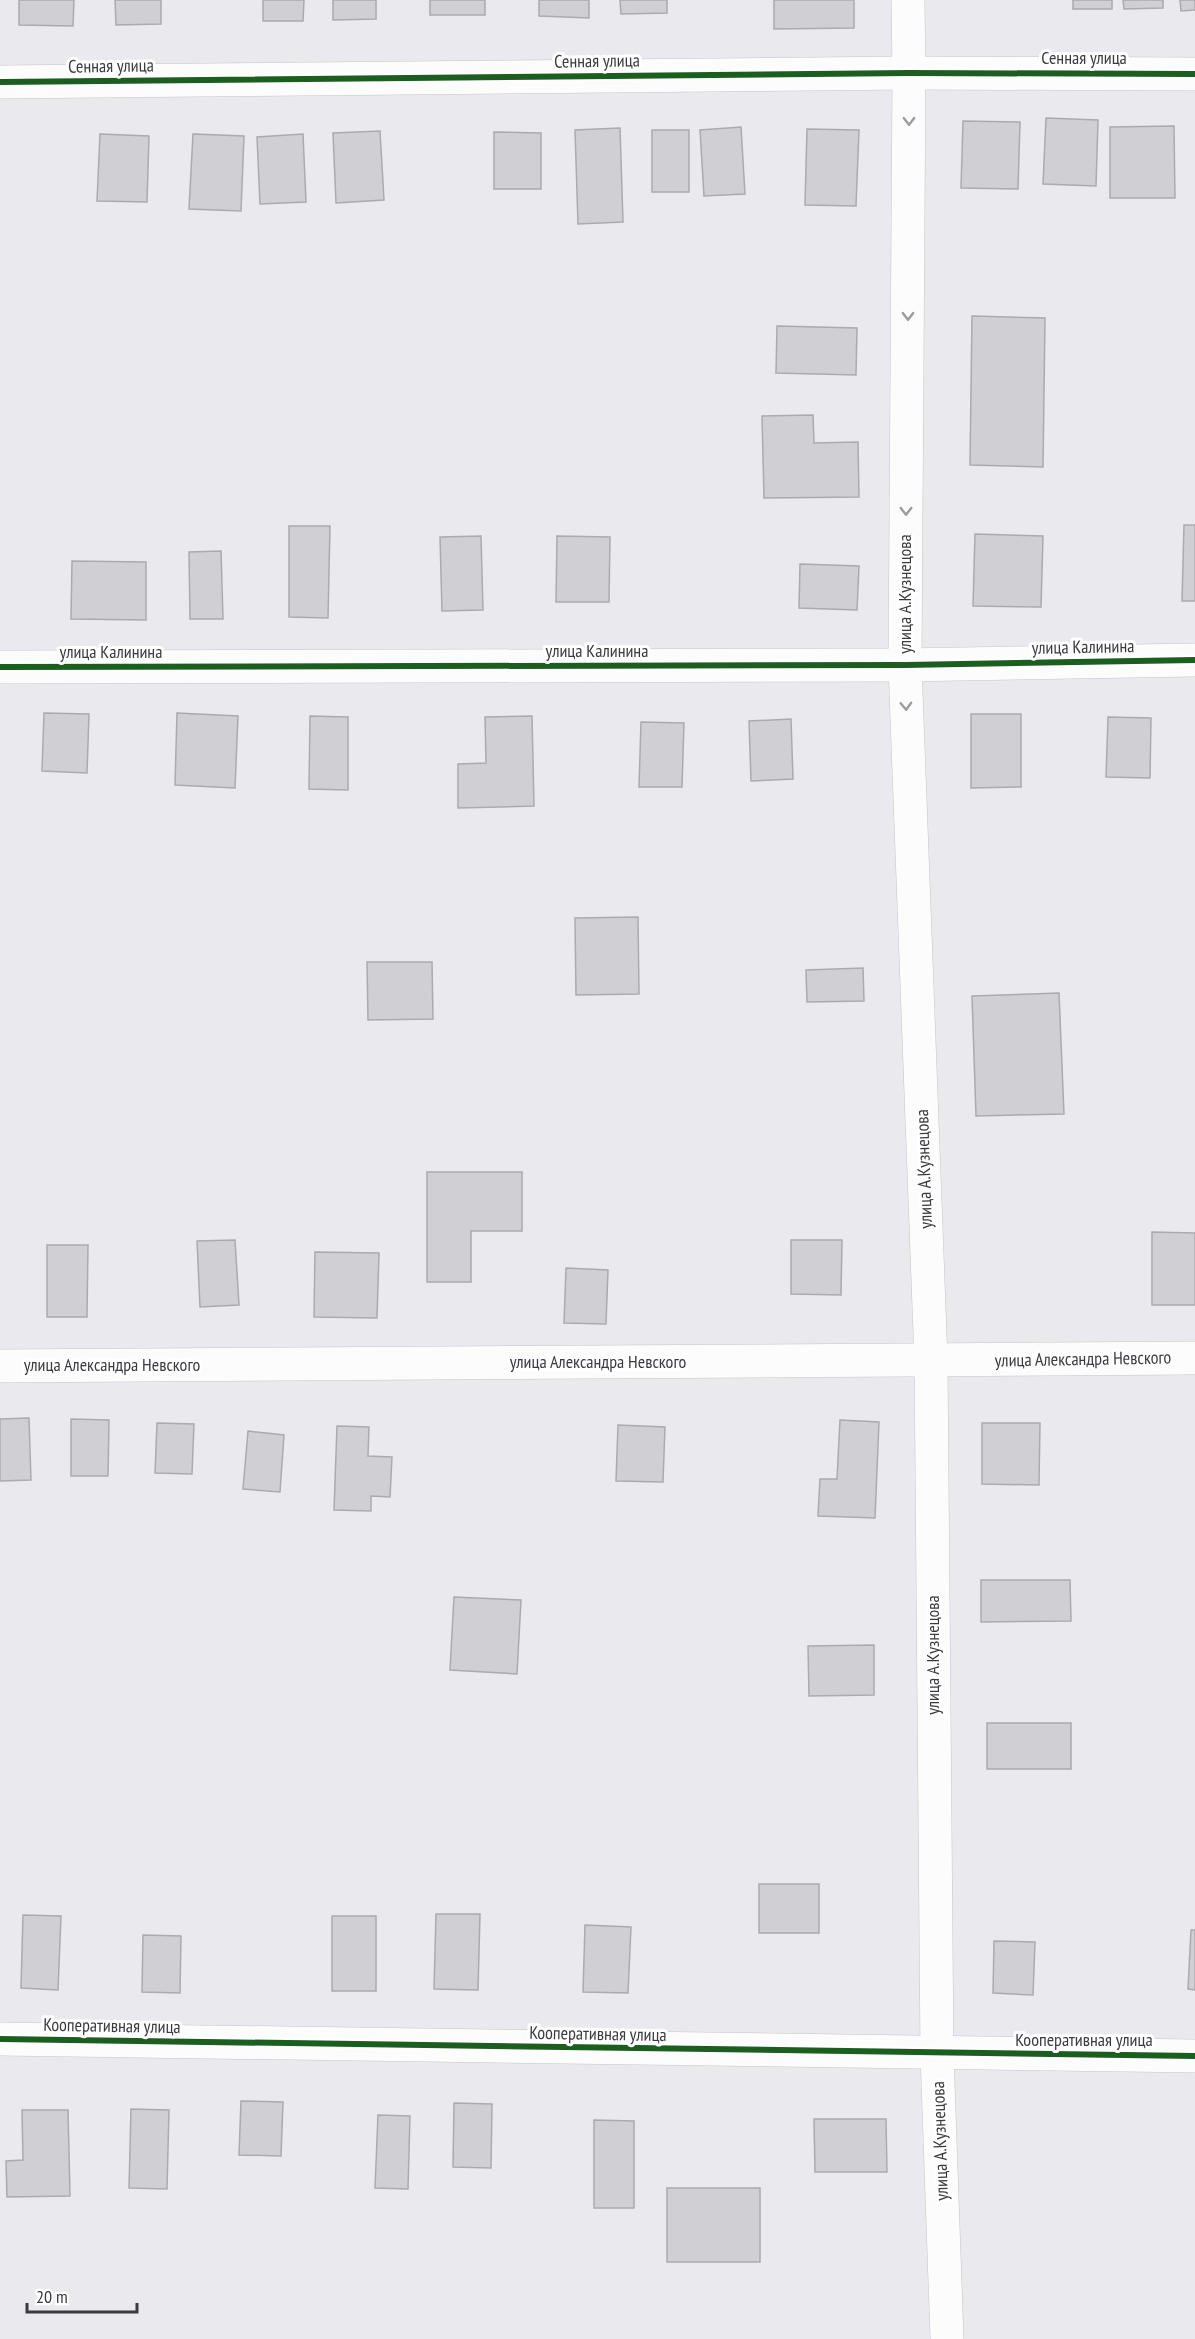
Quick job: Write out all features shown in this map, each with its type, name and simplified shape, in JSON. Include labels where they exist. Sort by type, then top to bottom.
[{"type":"street","name":"улица А.Кузнецова","points":[[908,0],[905,665],[931,1361],[937,2054],[947,2339]]},
{"type":"street","name":"Сенная улица","points":[[0,82],[909,73],[1195,74]]},
{"type":"street","name":"улица Калинина","points":[[0,667],[905,665],[1195,660]]},
{"type":"street","name":"улица Александра Невского","points":[[0,1366],[1195,1358]]},
{"type":"street","name":"Кооперативная улица","points":[[0,2039],[1195,2056]]},
{"type":"building","points":[[19,0],[74,0],[73,26],[19,25]]},
{"type":"building","points":[[115,0],[161,0],[161,24],[116,25]]},
{"type":"building","points":[[263,0],[304,0],[303,21],[263,21]]},
{"type":"building","points":[[333,0],[376,0],[376,19],[333,20]]},
{"type":"building","points":[[430,0],[485,0],[485,15],[430,15]]},
{"type":"building","points":[[539,0],[589,0],[589,18],[539,16]]},
{"type":"building","points":[[620,0],[667,0],[667,13],[621,14]]},
{"type":"building","points":[[774,0],[854,0],[854,28],[774,29]]},
{"type":"building","points":[[1073,0],[1112,0],[1112,9],[1073,9]]},
{"type":"building","points":[[1123,0],[1163,0],[1163,8],[1124,9]]},
{"type":"building","points":[[1180,0],[1195,0],[1195,10],[1181,11]]},
{"type":"building","points":[[1046,118],[1098,120],[1096,186],[1043,184]]},
{"type":"building","points":[[963,121],[1020,122],[1018,189],[961,188]]},
{"type":"building","points":[[1174,126],[1175,198],[1110,198],[1110,127]]},
{"type":"building","points":[[741,127],[745,194],[704,196],[700,130]]},
{"type":"building","points":[[620,128],[623,222],[578,224],[575,130]]},
{"type":"building","points":[[807,129],[859,130],[856,206],[805,205]]},
{"type":"building","points":[[652,130],[689,130],[689,192],[652,192]]},
{"type":"building","points":[[380,131],[384,200],[336,203],[333,133]]},
{"type":"building","points":[[494,132],[541,133],[541,189],[494,189]]},
{"type":"building","points":[[100,134],[149,136],[147,202],[97,201]]},
{"type":"building","points":[[193,134],[244,136],[241,211],[189,209]]},
{"type":"building","points":[[303,134],[306,202],[260,204],[257,137]]},
{"type":"building","points":[[972,316],[1045,318],[1043,467],[970,465]]},
{"type":"building","points":[[777,326],[857,328],[856,375],[776,373]]},
{"type":"building","points":[[813,415],[814,443],[858,442],[859,497],[764,498],[762,416]]},
{"type":"building","points":[[1184,525],[1195,525],[1195,601],[1182,601]]},
{"type":"building","points":[[289,526],[330,526],[328,618],[289,617]]},
{"type":"building","points":[[975,534],[1043,536],[1041,607],[973,606]]},
{"type":"building","points":[[481,536],[483,610],[442,611],[440,537]]},
{"type":"building","points":[[557,536],[610,537],[609,602],[556,602]]},
{"type":"building","points":[[221,551],[223,619],[190,619],[189,552]]},
{"type":"building","points":[[72,561],[146,562],[146,620],[71,619]]},
{"type":"building","points":[[800,564],[859,566],[857,610],[799,608]]},
{"type":"building","points":[[44,713],[89,714],[87,773],[42,771]]},
{"type":"building","points":[[177,713],[238,716],[235,788],[175,785]]},
{"type":"building","points":[[971,714],[1021,714],[1021,787],[971,788]]},
{"type":"building","points":[[310,716],[348,717],[348,790],[309,789]]},
{"type":"building","points":[[532,716],[534,806],[458,808],[458,764],[486,763],[485,717]]},
{"type":"building","points":[[1108,717],[1151,718],[1150,778],[1106,777]]},
{"type":"building","points":[[791,719],[793,779],[751,781],[749,721]]},
{"type":"building","points":[[641,722],[684,723],[682,787],[639,787]]},
{"type":"building","points":[[638,917],[639,994],[576,995],[575,918]]},
{"type":"building","points":[[367,962],[432,962],[433,1019],[368,1020]]},
{"type":"building","points":[[863,968],[864,1001],[807,1002],[806,970]]},
{"type":"building","points":[[1059,993],[1064,1114],[976,1116],[972,996]]},
{"type":"building","points":[[427,1172],[522,1172],[522,1231],[471,1231],[471,1282],[427,1282]]},
{"type":"building","points":[[1152,1232],[1195,1233],[1195,1305],[1152,1305]]},
{"type":"building","points":[[235,1240],[239,1305],[200,1307],[197,1241]]},
{"type":"building","points":[[791,1240],[842,1240],[841,1295],[791,1294]]},
{"type":"building","points":[[47,1245],[88,1245],[87,1317],[47,1317]]},
{"type":"building","points":[[315,1252],[379,1253],[377,1318],[314,1317]]},
{"type":"building","points":[[566,1268],[608,1270],[606,1324],[564,1323]]},
{"type":"building","points":[[29,1418],[31,1480],[0,1481],[0,1419]]},
{"type":"building","points":[[71,1419],[109,1420],[108,1476],[71,1476]]},
{"type":"building","points":[[840,1420],[879,1422],[875,1518],[818,1516],[820,1479],[837,1479]]},
{"type":"building","points":[[157,1423],[194,1424],[192,1474],[155,1473]]},
{"type":"building","points":[[982,1423],[1040,1423],[1039,1485],[982,1484]]},
{"type":"building","points":[[618,1425],[665,1427],[663,1482],[616,1481]]},
{"type":"building","points":[[337,1426],[369,1427],[368,1456],[392,1457],[390,1497],[371,1496],[371,1511],[334,1510]]},
{"type":"building","points":[[248,1431],[284,1435],[280,1492],[243,1489]]},
{"type":"building","points":[[981,1580],[1070,1580],[1071,1621],[981,1622]]},
{"type":"building","points":[[454,1597],[521,1600],[517,1674],[450,1670]]},
{"type":"building","points":[[874,1645],[874,1695],[809,1696],[808,1646]]},
{"type":"building","points":[[987,1723],[1071,1723],[1071,1769],[987,1769]]},
{"type":"building","points":[[759,1884],[819,1884],[819,1933],[759,1933]]},
{"type":"building","points":[[436,1914],[480,1914],[478,1990],[434,1989]]},
{"type":"building","points":[[23,1915],[61,1916],[58,1990],[21,1988]]},
{"type":"building","points":[[332,1916],[376,1916],[376,1991],[332,1991]]},
{"type":"building","points":[[585,1925],[631,1927],[628,1993],[583,1992]]},
{"type":"building","points":[[1191,1930],[1195,1930],[1195,1990],[1188,1989]]},
{"type":"building","points":[[143,1935],[181,1936],[180,1993],[142,1992]]},
{"type":"building","points":[[994,1941],[1035,1942],[1033,1995],[993,1993]]},
{"type":"building","points":[[241,2101],[283,2102],[281,2156],[239,2155]]},
{"type":"building","points":[[454,2103],[492,2104],[491,2168],[453,2167]]},
{"type":"building","points":[[131,2109],[169,2110],[167,2189],[129,2188]]},
{"type":"building","points":[[22,2110],[68,2110],[70,2196],[7,2197],[6,2161],[23,2160]]},
{"type":"building","points":[[378,2115],[410,2116],[408,2189],[375,2188]]},
{"type":"building","points":[[814,2119],[886,2119],[887,2172],[815,2172]]},
{"type":"building","points":[[594,2120],[634,2121],[634,2208],[594,2208]]},
{"type":"building","points":[[667,2188],[760,2188],[760,2262],[667,2262]]},
{"type":"cycle path","points":[[0,82],[909,73],[1195,74]]},
{"type":"cycle path","points":[[0,667],[905,665],[1195,660]]},
{"type":"cycle path","points":[[0,2039],[1195,2056]]}]
